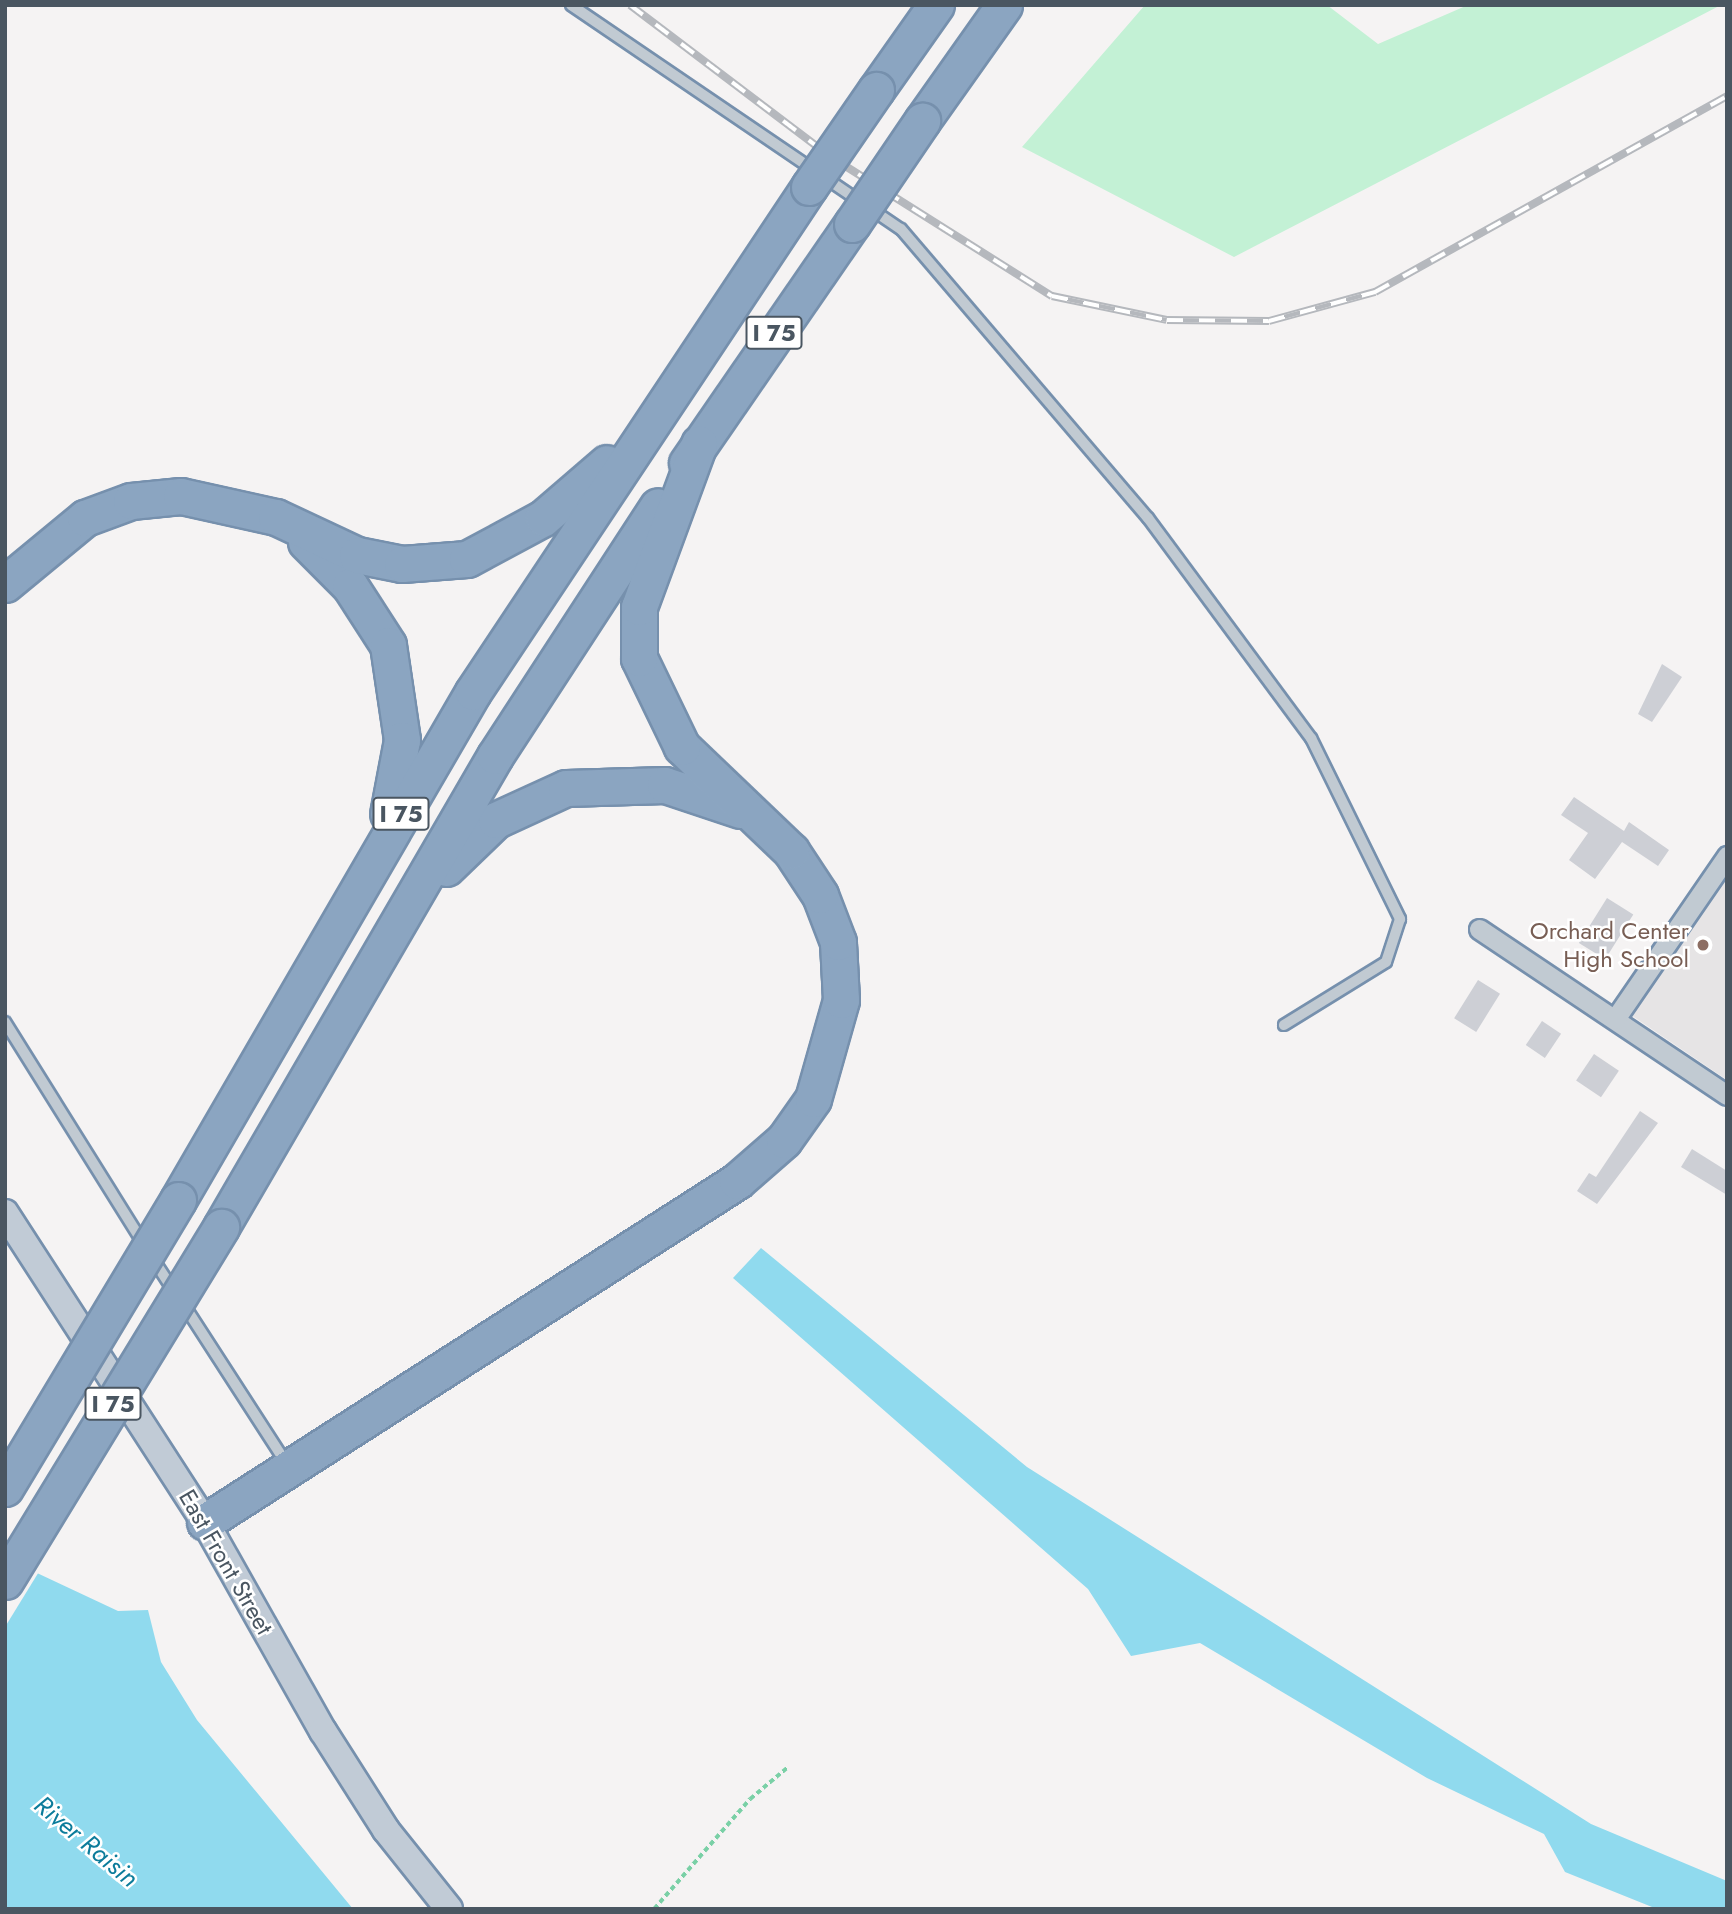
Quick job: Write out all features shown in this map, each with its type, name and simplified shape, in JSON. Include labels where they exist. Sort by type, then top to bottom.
[{"type":"highway","name":"I 75","points":[[5,1488],[178,1200],[473,692],[638,435],[936,5]]},
{"type":"highway","name":"I 75","points":[[5,1581],[221,1227],[495,756],[699,444],[1003,5]]},
{"type":"highway","points":[[5,584],[41,548],[85,518],[131,501],[181,496],[276,517],[368,558],[402,564],[467,559],[544,519],[638,435]]},
{"type":"highway","points":[[205,1522],[737,1181],[784,1140],[813,1099],[831,1053],[841,1000],[838,942],[820,895],[791,851],[682,747],[639,658],[639,607],[699,444]]},
{"type":"highway","points":[[276,517],[350,586],[374,618],[397,676],[402,740],[394,796],[339,919]]},
{"type":"highway","points":[[372,970],[474,837],[542,795],[595,782],[665,785],[718,799],[757,818]]},
{"type":"street","points":[[1615,1019],[1727,856]]},
{"type":"street","points":[[1479,929],[1727,1095]]},
{"type":"street","name":"East Front Street","points":[[5,1213],[205,1522],[323,1731],[386,1830],[449,1909]]},
{"type":"lane","points":[[571,5],[901,229],[1148,518],[1311,738],[1400,919],[1386,962],[1284,1025]]},
{"type":"lane","points":[[5,1022],[290,1469]]},
{"type":"path","points":[[654,1909],[750,1799],[788,1767]]},
{"type":"shaded area","name":"Orchard Center High School","points":[[1727,875],[1727,1080],[1631,1015]]},
{"type":"green space","points":[[1145,5],[1327,5],[1378,44],[1468,5],[1721,5],[1234,257],[1022,147]]},
{"type":"water","points":[[761,1248],[1027,1467],[1591,1824],[1727,1881],[1727,1909],[1657,1909],[1565,1872],[1544,1834],[1427,1778],[1200,1643],[1131,1656],[1088,1589],[733,1278]]},
{"type":"water","name":"River Raisin","points":[[5,1558],[118,1611],[148,1610],[161,1662],[197,1720],[353,1909],[5,1909]]},
{"type":"pier","points":[[5,1555],[40,1570],[5,1627]]},
{"type":"building","points":[[1662,664],[1682,677],[1652,722],[1638,714]]},
{"type":"building","points":[[1574,797],[1624,831],[1629,822],[1669,850],[1658,866],[1622,842],[1595,879],[1569,860],[1588,833],[1561,815]]},
{"type":"building","points":[[1607,898],[1633,914],[1605,959],[1579,943]]},
{"type":"building","points":[[1478,980],[1500,994],[1476,1032],[1454,1018]]},
{"type":"building","points":[[1542,1021],[1561,1034],[1545,1058],[1526,1045]]},
{"type":"building","points":[[1594,1054],[1619,1071],[1601,1097],[1576,1081]]},
{"type":"building","points":[[1640,1111],[1658,1123],[1597,1204],[1577,1191],[1589,1173],[1596,1177]]},
{"type":"building","points":[[1692,1149],[1727,1171],[1727,1195],[1681,1167]]},
{"type":"railway","points":[[630,5],[831,157],[1052,296],[1167,320],[1269,321],[1375,292],[1727,96]]},
{"type":"place","name":"Orchard Center High School","points":[[1703,945]]}]
